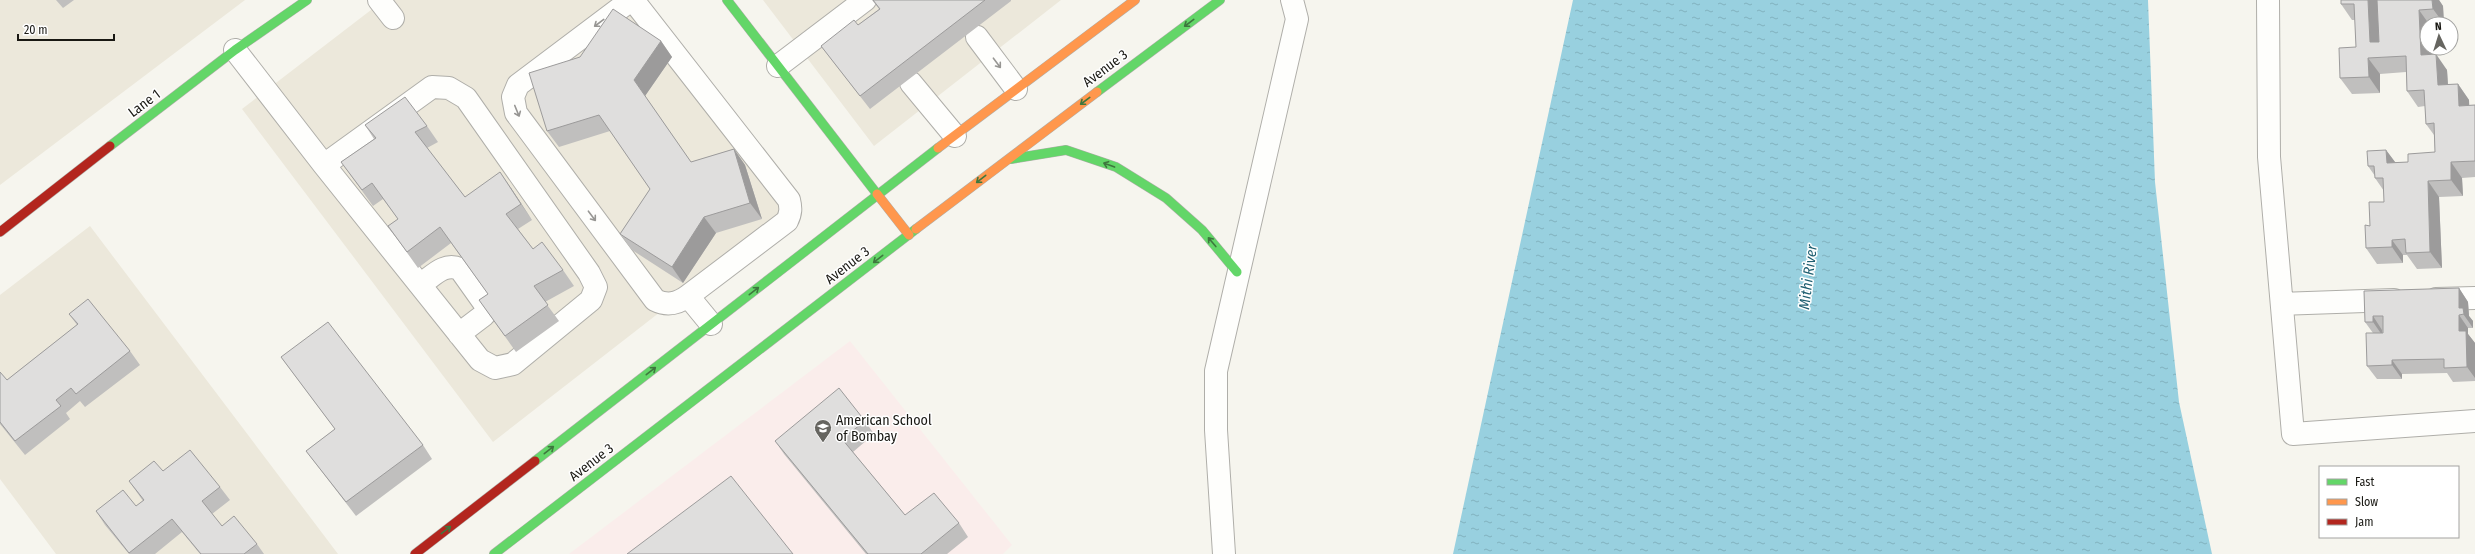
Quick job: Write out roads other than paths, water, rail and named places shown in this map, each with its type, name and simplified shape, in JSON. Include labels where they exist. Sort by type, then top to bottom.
[{"type":"street","name":"Lane 1","points":[[0,232],[235,50],[307,0]]},
{"type":"street","points":[[379,0],[393,18]]},
{"type":"street","points":[[632,0],[789,200],[791,206],[787,221],[688,296],[674,304],[663,304],[655,300],[516,113],[513,97],[518,85],[632,0]]},
{"type":"street","points":[[727,0],[909,235]]},
{"type":"street","points":[[415,554],[877,194],[1135,0]]},
{"type":"street","name":"Avenue 3","points":[[494,554],[1007,159],[1220,0]]},
{"type":"street","points":[[1224,554],[1216,430],[1216,372],[1237,272],[1297,19],[1292,0]]},
{"type":"street","points":[[2268,0],[2269,157],[2293,434],[2475,421]]},
{"type":"street","points":[[778,66],[859,5],[867,26]]},
{"type":"street","points":[[977,37],[1016,89]]},
{"type":"street","points":[[235,50],[324,166],[480,360],[495,368],[512,364],[591,300],[596,286],[589,273],[466,98],[449,88],[432,87],[324,166]]},
{"type":"street","points":[[911,83],[955,136]]},
{"type":"street","points":[[1007,159],[1066,150],[1116,167],[1166,198],[1202,230],[1237,272]]},
{"type":"street","points":[[420,285],[444,267],[453,266],[460,269],[487,307],[484,315],[459,334]]},
{"type":"street","points":[[688,296],[711,324]]},
{"type":"street","points":[[2282,304],[2475,298]]},
{"type":"water","name":"Mithi River","points":[[1573,0],[2148,0],[2155,182],[2179,402],[2212,554],[1453,554]]},
{"type":"place","name":"American School of Bombay","points":[[823,443]]}]
